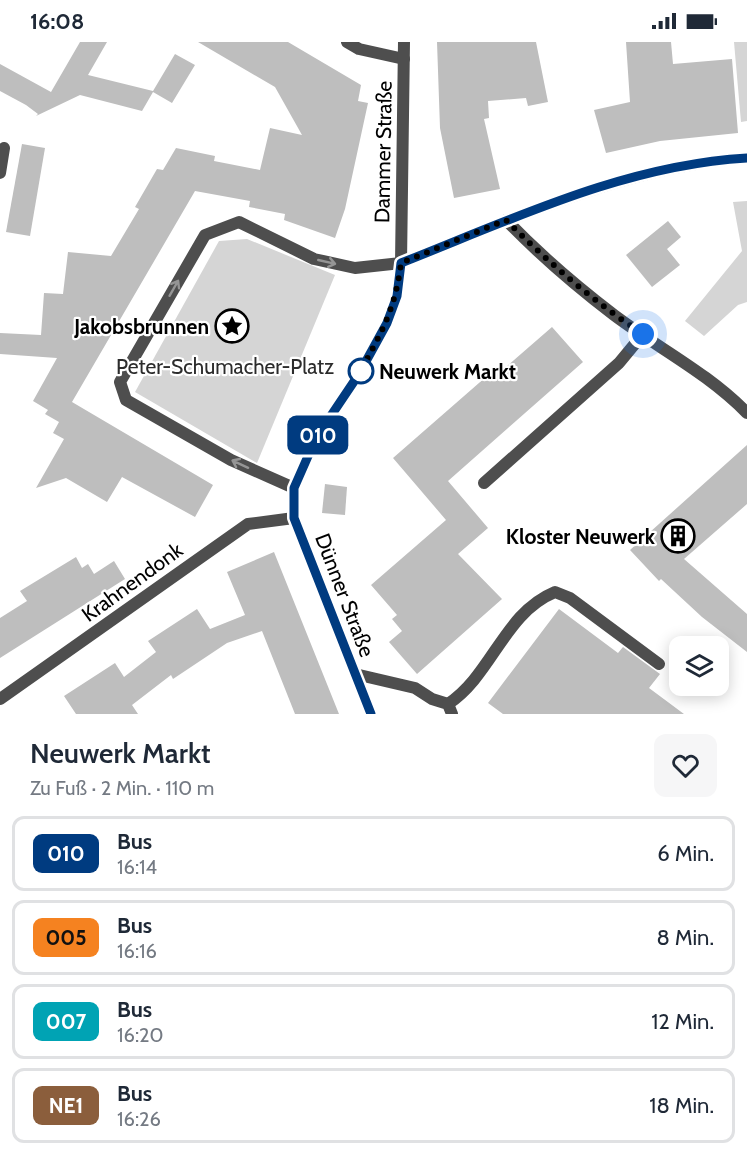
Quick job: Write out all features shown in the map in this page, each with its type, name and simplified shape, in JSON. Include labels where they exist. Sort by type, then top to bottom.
[{"type":"street","points":[[347,42],[359,49],[404,59]]},
{"type":"street","name":"Dammer Straße","points":[[294,488],[316,438],[359,374],[387,323],[397,296],[401,263],[404,42]]},
{"type":"street","points":[[0,173],[4,148]]},
{"type":"street","points":[[294,488],[231,460],[126,400],[120,382],[205,235],[239,222],[314,259],[355,268],[401,263],[506,220],[613,183],[666,170],[747,158]]},
{"type":"street","points":[[506,220],[537,251],[613,314],[727,392],[747,413]]},
{"type":"street","points":[[484,483],[619,363],[643,334]]},
{"type":"street","name":"Dünner Straße","points":[[294,488],[294,518],[371,714]]},
{"type":"street","name":"Krahnendonk","points":[[0,699],[249,524],[294,518]]},
{"type":"street","points":[[355,674],[415,688],[450,709],[518,618],[536,602],[555,592],[570,598],[659,664]]},
{"type":"green space","points":[[734,42],[747,42],[747,121],[741,122]]},
{"type":"green space","points":[[747,201],[747,302],[738,305],[704,336],[685,321],[742,251],[733,202]]},
{"type":"green space","name":"Peter-Schumacher-Platz","points":[[247,239],[335,275],[257,463],[135,392],[219,241]]},
{"type":"building","points":[[80,42],[107,42],[88,75],[153,91],[175,54],[195,65],[172,103],[153,92],[142,111],[80,95],[36,116],[38,114],[26,105],[0,91],[0,64],[51,92]]},
{"type":"building","points":[[198,42],[288,42],[361,85],[358,101],[368,103],[345,209],[335,238],[284,220],[285,214],[249,207],[250,201],[195,191],[72,402],[213,485],[195,517],[122,477],[107,502],[66,478],[36,488],[64,439],[53,433],[59,422],[45,414],[48,410],[33,401],[57,358],[0,354],[0,333],[41,335],[44,293],[63,294],[68,252],[111,256],[139,209],[135,207],[157,169],[163,170],[176,148],[215,156],[214,161],[260,170],[270,128],[302,135],[275,87]]},
{"type":"building","points":[[437,42],[536,42],[548,102],[528,106],[526,98],[488,101],[489,118],[484,119],[500,189],[454,198],[440,128]]},
{"type":"building","points":[[626,42],[671,42],[673,64],[732,59],[738,133],[660,141],[606,153],[594,110],[630,102]]},
{"type":"building","points":[[22,144],[45,148],[30,236],[6,232]]},
{"type":"building","points":[[668,221],[681,237],[667,249],[680,265],[652,287],[626,255]]},
{"type":"building","points":[[552,327],[583,362],[448,481],[488,528],[458,554],[502,599],[417,674],[389,642],[402,631],[392,619],[397,615],[371,585],[446,520],[393,458],[495,369],[498,374]]},
{"type":"building","points":[[747,445],[747,504],[684,559],[747,614],[747,652],[702,617],[661,579],[659,581],[630,550]]},
{"type":"building","points":[[325,484],[347,487],[345,515],[322,513]]},
{"type":"building","points":[[274,552],[339,714],[295,714],[262,631],[227,643],[173,679],[171,675],[132,705],[138,714],[76,714],[64,696],[115,663],[124,677],[156,652],[148,641],[197,609],[210,629],[245,615],[227,572]]},
{"type":"building","points":[[76,557],[82,568],[88,564],[94,574],[114,561],[125,579],[0,658],[0,618],[27,601],[20,591]]},
{"type":"building","points":[[559,609],[618,653],[623,647],[660,674],[649,688],[684,714],[503,714],[488,703]]},
{"type":"bus line","name":"010","points":[[371,714],[294,518],[294,488],[316,438],[359,374],[387,323],[397,296],[401,263],[506,220],[613,183],[666,170],[747,158]]},
{"type":"place","name":"Jakobsbrunnen","points":[[232,326]]},
{"type":"place","name":"Neuwerk Markt","points":[[361,371]]},
{"type":"place","name":"Kloster Neuwerk","points":[[678,536]]},
{"type":"route","points":[[361,371],[359,374],[387,323],[397,296],[401,263],[506,220],[537,251],[613,314],[643,334]]}]
